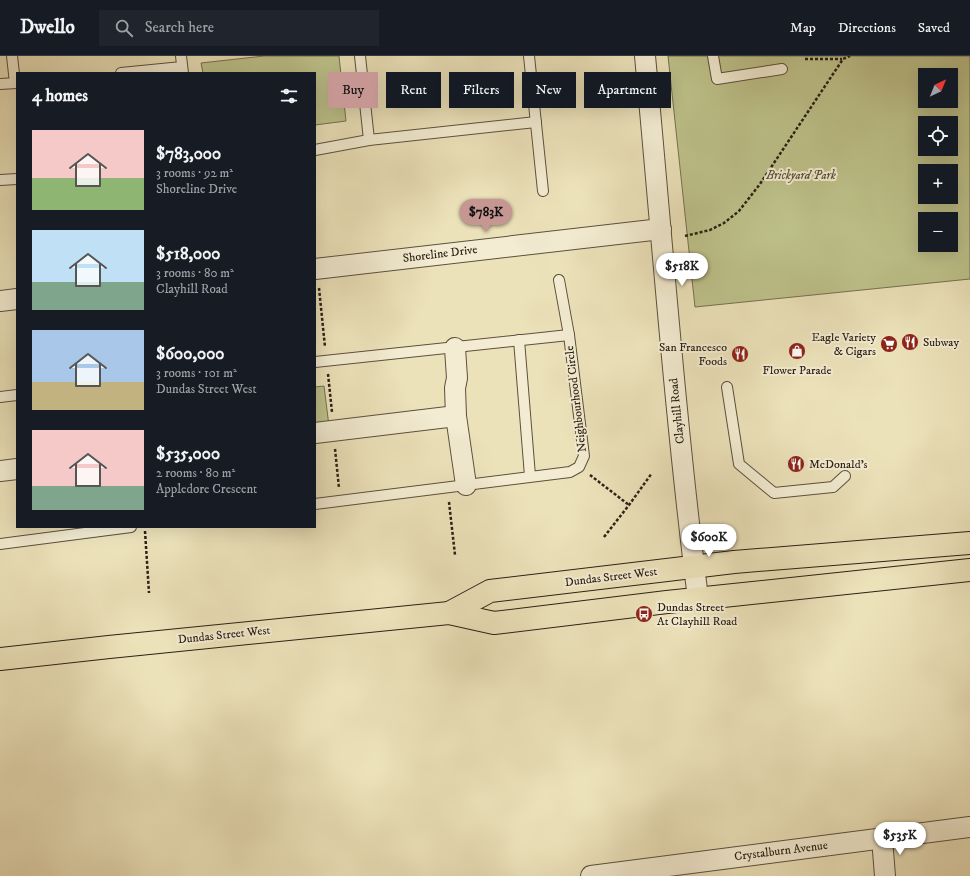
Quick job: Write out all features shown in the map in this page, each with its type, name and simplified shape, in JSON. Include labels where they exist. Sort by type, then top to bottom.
[{"type":"main road","name":"Dundas Street West","points":[[449,613],[490,591],[774,559],[970,543]]},
{"type":"main road","name":"Dundas Street West","points":[[0,659],[449,613],[494,623],[698,598],[970,570]]},
{"type":"street","name":"Clayhill Road","points":[[645,56],[675,401],[698,598]]},
{"type":"street","name":"Shoreline Drive","points":[[316,269],[661,229]]},
{"type":"street","points":[[0,301],[16,299]]},
{"type":"street","points":[[454,348],[457,378],[455,388],[457,486]]},
{"type":"street","points":[[324,432],[456,416]]},
{"type":"street","points":[[0,471],[16,469]]},
{"type":"street","name":"Crystalburn Avenue","points":[[591,876],[970,827]]},
{"type":"street","points":[[882,838],[885,876]]},
{"type":"lane","points":[[0,84],[16,83],[12,56]]},
{"type":"lane","points":[[141,72],[182,70],[181,56]]},
{"type":"lane","points":[[360,56],[369,140]]},
{"type":"lane","points":[[529,56],[543,191]]},
{"type":"lane","points":[[713,56],[717,79],[782,69]]},
{"type":"lane","points":[[316,150],[369,140],[536,122]]},
{"type":"lane","points":[[0,180],[16,179]]},
{"type":"lane","name":"Neighbourhood Circle","points":[[316,504],[570,472],[579,467],[584,456],[569,335],[559,280]]},
{"type":"lane","name":"Neighbourhood Circle","points":[[316,360],[327,361],[569,335]]},
{"type":"lane","points":[[519,340],[530,476]]},
{"type":"lane","points":[[727,387],[739,464],[774,493],[833,487],[845,476]]},
{"type":"lane","points":[[0,397],[16,395]]},
{"type":"lane","points":[[0,544],[123,528]]},
{"type":"path","points":[[805,59],[843,59],[850,56]]},
{"type":"path","points":[[685,236],[710,230],[724,223],[739,211],[760,184],[843,59]]},
{"type":"path","points":[[316,269],[327,361],[324,432],[340,500]]},
{"type":"path","points":[[579,467],[629,505]]},
{"type":"path","points":[[604,537],[652,473]]},
{"type":"path","points":[[455,555],[457,486]]},
{"type":"path","points":[[145,528],[149,593]]},
{"type":"green space","points":[[264,56],[339,56],[341,72],[328,72],[328,108],[345,108],[346,121],[316,125],[316,72],[203,72],[201,63]]},
{"type":"green space","name":"Brickyard Park","points":[[668,56],[970,56],[970,279],[695,307],[671,84],[671,72],[670,72]]},
{"type":"green space","points":[[324,386],[329,426],[316,428],[316,387]]},
{"type":"place","name":"Subway","points":[[910,342]]},
{"type":"place","name":"Eagle Variety & Cigars","points":[[889,344]]},
{"type":"place","name":"Flower Parade","points":[[797,351]]},
{"type":"place","name":"San Francesco Foods","points":[[740,354]]},
{"type":"place","name":"McDonald's","points":[[796,464]]},
{"type":"place","name":"Dundas Street At Clayhill Road","points":[[644,614]]}]
